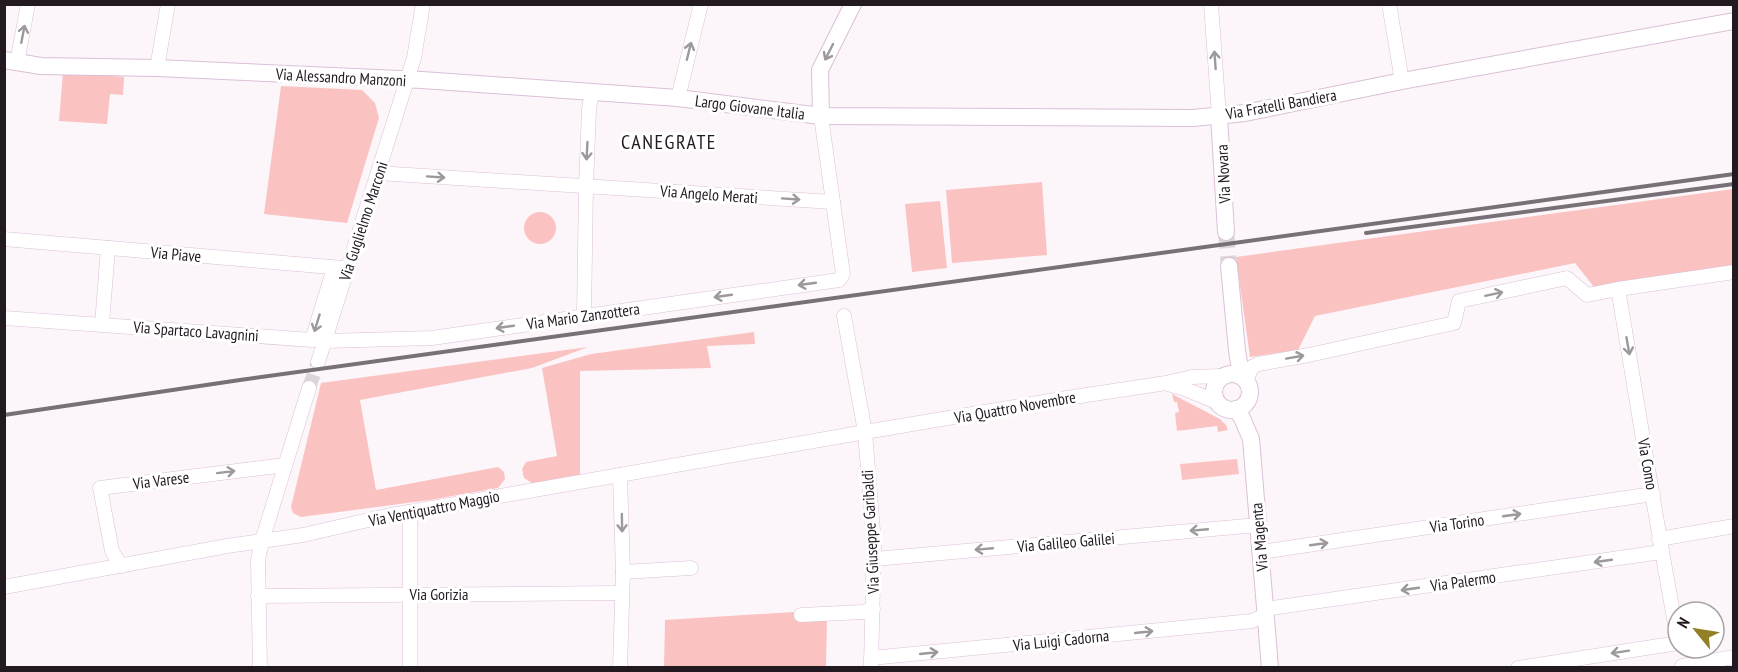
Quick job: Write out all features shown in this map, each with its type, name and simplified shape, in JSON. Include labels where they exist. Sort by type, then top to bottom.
[{"type":"street","points":[[11,61],[28,4]]},
{"type":"street","points":[[157,68],[168,4]]},
{"type":"street","name":"Via Guglielmo Marconi","points":[[318,362],[325,341],[341,268],[378,173],[408,79],[423,4]]},
{"type":"street","points":[[678,98],[701,4]]},
{"type":"street","points":[[833,201],[821,116],[820,70],[853,4]]},
{"type":"street","points":[[1199,4],[1212,22]]},
{"type":"street","points":[[1211,4],[1219,116]]},
{"type":"street","points":[[1389,4],[1402,81]]},
{"type":"street","name":"Via Fratelli Bandiera","points":[[821,116],[1193,118],[1219,116],[1734,21]]},
{"type":"street","name":"Via Alessandro Manzoni","points":[[11,61],[41,66],[157,68],[408,79],[678,98]]},
{"type":"street","points":[[584,316],[586,186],[589,109],[592,92]]},
{"type":"street","name":"Largo Giovane Italia","points":[[678,98],[821,116]]},
{"type":"street","name":"Via Novara","points":[[1219,116],[1226,232]]},
{"type":"street","name":"Via Angelo Merati","points":[[378,173],[833,201]]},
{"type":"street","name":"Via Mario Zanzottera","points":[[325,341],[432,338],[839,280],[843,274],[833,201]]},
{"type":"street","name":"Via Piave","points":[[4,239],[341,268]]},
{"type":"street","points":[[102,324],[108,248]]},
{"type":"street","points":[[1229,266],[1237,350],[1234,376]]},
{"type":"street","name":"Via Spartaco Lavagnini","points":[[4,318],[312,340],[341,268]]},
{"type":"street","points":[[1249,397],[1246,403],[1236,410],[1225,409],[1216,402],[1213,392],[1217,380],[1234,376],[1258,364],[1454,324],[1460,302],[1567,278],[1587,295],[1734,272]]},
{"type":"street","name":"Via Como","points":[[1618,289],[1670,600]]},
{"type":"street","name":"Via Giuseppe Garibaldi","points":[[844,316],[865,432],[875,559],[871,663]]},
{"type":"street","points":[[1234,376],[1250,391],[1251,439]]},
{"type":"street","name":"Via Quattro Novembre","points":[[865,432],[1192,377],[1234,376]]},
{"type":"street","name":"Via Quattro Novembre","points":[[1166,383],[1185,388],[1216,402]]},
{"type":"street","points":[[260,668],[258,560],[309,388]]},
{"type":"street","name":"Via Magenta","points":[[1236,410],[1251,439],[1261,552],[1262,617],[1270,668]]},
{"type":"street","name":"Via Ventiquattro Maggio","points":[[4,587],[303,535],[410,512],[865,432]]},
{"type":"street","name":"Via Varese","points":[[114,567],[100,488],[285,465]]},
{"type":"street","points":[[620,475],[623,572],[620,668]]},
{"type":"street","name":"Via Torino","points":[[1261,552],[1653,494]]},
{"type":"street","points":[[410,512],[410,668]]},
{"type":"street","name":"Via Galileo Galilei","points":[[875,559],[1258,525]]},
{"type":"street","name":"Via Palermo","points":[[1262,617],[1660,546],[1734,526]]},
{"type":"street","points":[[623,572],[691,568]]},
{"type":"street","name":"Via Gorizia","points":[[258,597],[621,593]]},
{"type":"street","points":[[801,615],[863,612],[873,609]]},
{"type":"street","name":"Via Luigi Cadorna","points":[[871,663],[1262,617]]},
{"type":"street","points":[[1518,668],[1666,643]]},
{"type":"street","points":[[1682,667],[1734,657]]},
{"type":"shaded area","points":[[63,72],[124,77],[123,95],[110,94],[107,124],[59,121]]},
{"type":"shaded area","points":[[281,86],[362,90],[375,103],[379,118],[347,223],[264,214]]},
{"type":"shaded area","points":[[1042,182],[1047,255],[952,263],[946,190]]},
{"type":"shaded area","points":[[1733,189],[1733,267],[1594,287],[1575,263],[1315,316],[1298,350],[1250,357],[1236,257]]},
{"type":"shaded area","points":[[940,201],[947,268],[912,272],[905,204]]},
{"type":"shaded area","points":[[540,212],[551,217],[556,228],[551,239],[540,244],[529,239],[524,228],[529,217]]},
{"type":"shaded area","points":[[754,332],[755,344],[707,346],[711,368],[580,371],[580,478],[532,483],[524,478],[522,469],[526,462],[557,456],[542,368],[591,354]]},
{"type":"shaded area","points":[[588,347],[532,368],[360,400],[376,490],[498,467],[504,472],[505,479],[498,488],[430,500],[301,517],[293,513],[291,507],[321,383]]},
{"type":"shaded area","points":[[1172,394],[1220,419],[1228,430],[1218,432],[1217,426],[1177,431],[1175,413],[1179,412]]},
{"type":"shaded area","points":[[1237,459],[1239,474],[1182,480],[1180,464]]},
{"type":"shaded area","points":[[794,612],[794,619],[827,618],[826,667],[664,668],[665,620]]},
{"type":"tunnel","points":[[1226,232],[1229,266]]},
{"type":"tunnel","points":[[309,388],[318,362]]},
{"type":"railway","points":[[4,415],[240,380],[1734,174]]},
{"type":"railway","points":[[1366,233],[1734,184]]},
{"type":"district","name":"CANEGRATE","points":[[669,142]]}]
